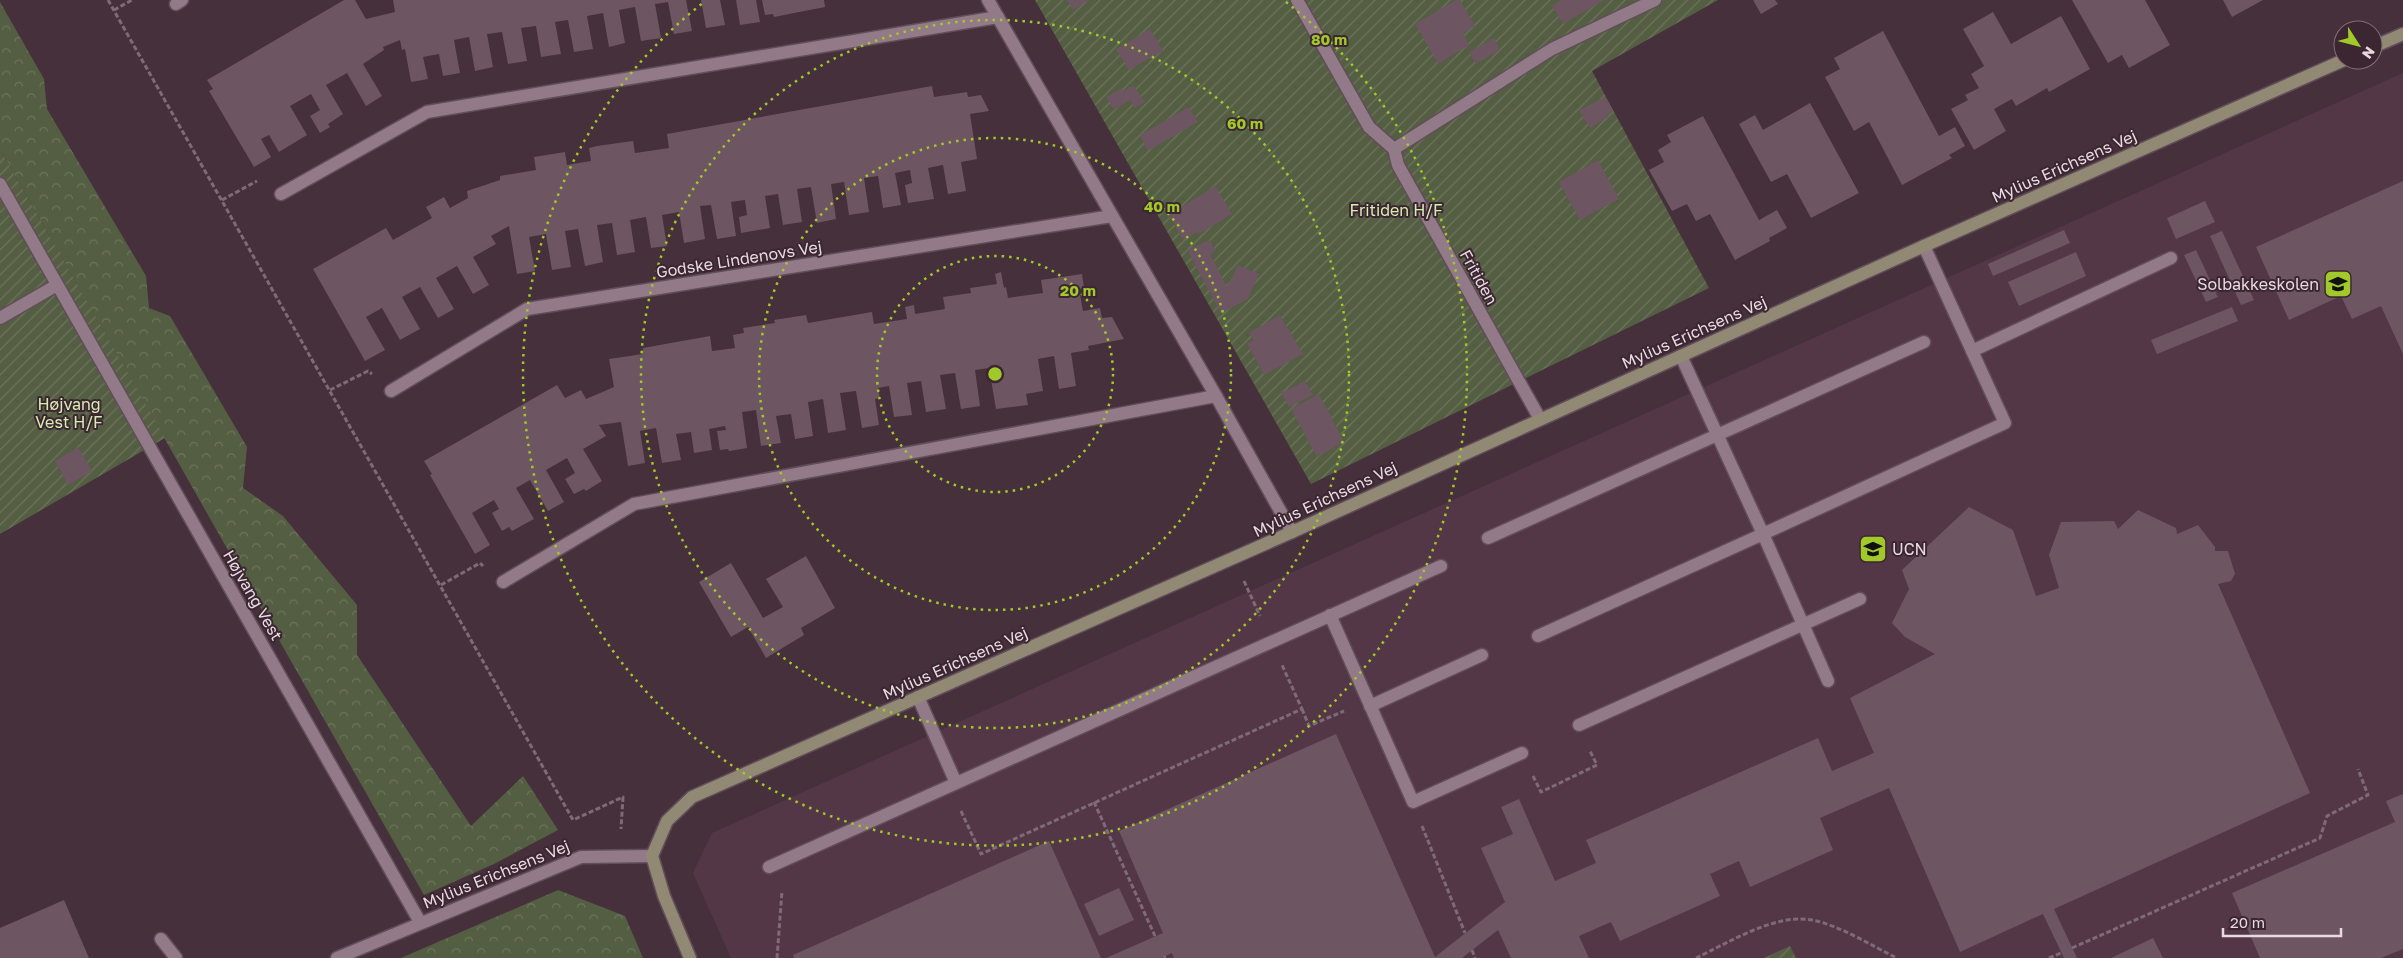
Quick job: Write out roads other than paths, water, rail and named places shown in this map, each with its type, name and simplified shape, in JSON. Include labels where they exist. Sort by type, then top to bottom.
[{"type":"street","points":[[988,0],[1292,532]]},
{"type":"street","name":"Fritiden","points":[[1297,0],[1369,127],[1394,149],[1398,165],[1540,419]]},
{"type":"street","points":[[1394,149],[1552,49],[1655,0]]},
{"type":"street","points":[[282,194],[427,112],[998,17]]},
{"type":"street","points":[[2383,43],[2403,34]]},
{"type":"street","name":"Mylius Erichsens Vej","points":[[337,958],[420,922],[581,857],[652,856],[666,821],[692,797],[1234,558],[1924,246],[2333,65]]},
{"type":"street","name":"Højvang Vest","points":[[0,184],[420,922]]},
{"type":"street","name":"Godske Lindenovs Vej","points":[[391,390],[527,309],[1112,216]]},
{"type":"street","points":[[1538,636],[2005,423],[1924,246]]},
{"type":"street","points":[[1972,351],[2171,258]]},
{"type":"street","points":[[0,318],[57,285]]},
{"type":"street","points":[[1488,538],[1924,342]]},
{"type":"street","points":[[1681,356],[1828,681]]},
{"type":"street","points":[[503,582],[634,504],[1216,396]]},
{"type":"street","points":[[769,867],[1441,566]]},
{"type":"street","points":[[1579,725],[1860,599]]},
{"type":"street","points":[[1330,616],[1413,802],[1522,753]]},
{"type":"street","points":[[1369,703],[1482,655]]},
{"type":"street","points":[[918,697],[952,785]]},
{"type":"street","points":[[652,856],[664,896],[690,958]]},
{"type":"street","points":[[161,939],[176,958]]},
{"type":"place","name":"Solbakkeskolen","points":[[2338,284]]},
{"type":"place","name":"UCN","points":[[1873,549]]},
{"type":"park label","name":"Fritiden H/F","points":[[1396,210]]},
{"type":"park label","name":"Højvang Vest H/F","points":[[69,413]]}]
